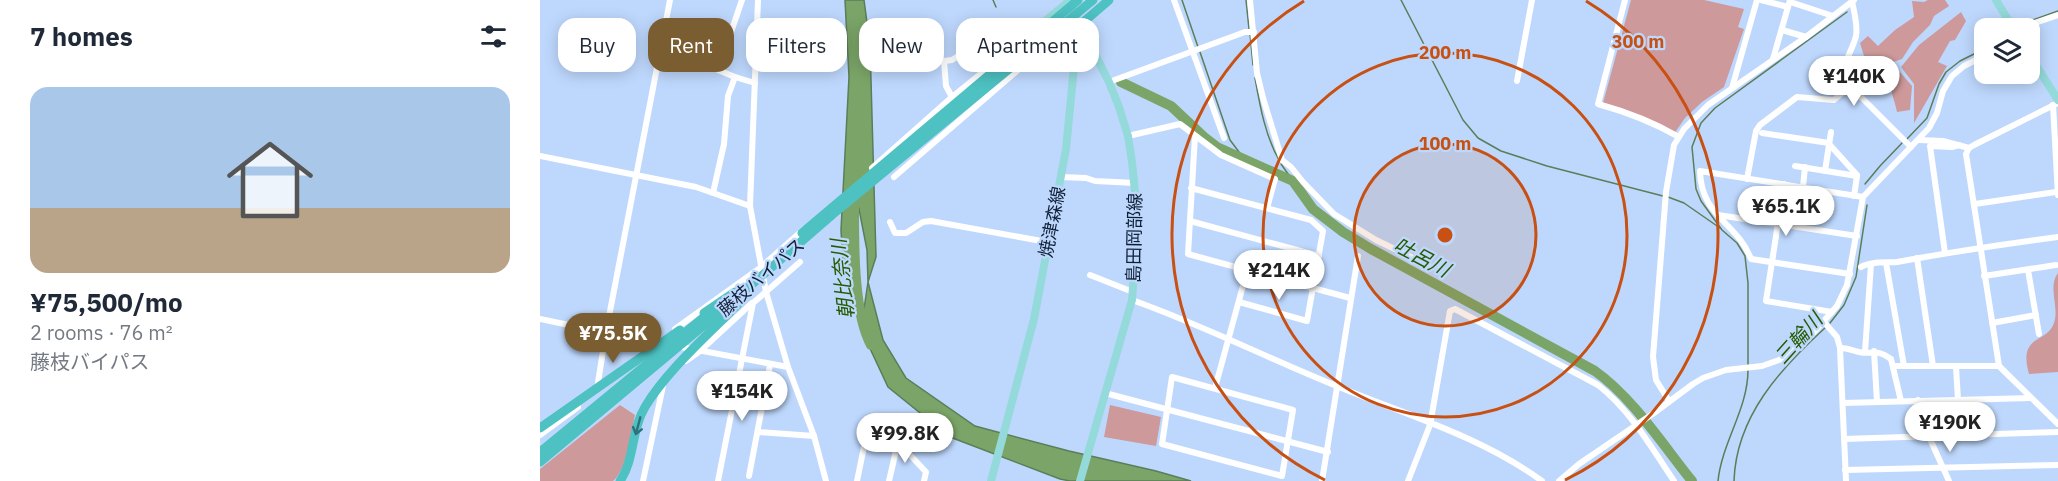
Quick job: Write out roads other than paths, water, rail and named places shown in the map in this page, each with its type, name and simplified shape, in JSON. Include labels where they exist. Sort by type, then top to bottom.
[{"type":"highway","name":"藤枝バイパス","points":[[540,452],[735,292],[833,206],[1081,4],[1093,0]]},
{"type":"highway","points":[[1088,18],[1109,0]]},
{"type":"highway","name":"藤枝バイパス","points":[[540,462],[1081,4]]},
{"type":"highway","points":[[620,481],[628,464],[640,417],[663,382],[785,256]]},
{"type":"highway","points":[[540,428],[735,292]]},
{"type":"main road","name":"島田岡部線","points":[[1068,0],[1077,18]]},
{"type":"main road","points":[[1048,18],[1068,0]]},
{"type":"main road","points":[[1996,0],[2007,18]]},
{"type":"main road","name":"島田岡部線","points":[[1080,481],[1132,296],[1138,222],[1128,136],[1113,90],[1099,62]]},
{"type":"main road","name":"焼津森線","points":[[991,481],[1034,319],[1068,135],[1073,72]]},
{"type":"main road","points":[[2040,72],[2056,98]]},
{"type":"street","points":[[597,393],[606,332],[670,0]]},
{"type":"street","points":[[742,0],[718,70],[735,78],[755,83]]},
{"type":"street","points":[[756,0],[750,206],[766,292],[788,367],[814,436],[826,481]]},
{"type":"street","points":[[1174,0],[1224,138]]},
{"type":"street","points":[[1250,0],[1257,73],[1282,160],[1291,166],[1303,183],[1334,214],[1376,240],[1428,265]]},
{"type":"street","points":[[1517,81],[1532,0]]},
{"type":"street","points":[[1625,0],[1598,104],[1630,112],[1679,137]]},
{"type":"street","points":[[1732,88],[1759,0],[1789,3],[1833,16]]},
{"type":"street","points":[[1669,402],[1659,387],[1653,365],[1665,201],[1671,154],[1684,129],[1708,105],[1806,37],[1853,1]]},
{"type":"street","points":[[1853,1],[1856,36],[1844,66],[1846,79],[1850,86],[1911,147]]},
{"type":"street","points":[[1773,59],[1789,3]]},
{"type":"street","points":[[2040,21],[2058,15]]},
{"type":"street","points":[[1782,30],[1806,37]]},
{"type":"street","points":[[1109,82],[1245,32],[1254,32]]},
{"type":"street","points":[[952,97],[946,86],[944,61],[956,58]]},
{"type":"street","points":[[1559,481],[1579,464],[1703,378],[1726,370],[1772,363],[1785,357],[1826,325],[1841,299],[1850,274],[1863,197],[1919,140],[1934,119],[1949,80],[1959,70],[1974,62]]},
{"type":"street","points":[[540,435],[597,393],[656,343],[760,268],[982,72]]},
{"type":"street","points":[[894,177],[1016,72]]},
{"type":"street","points":[[713,193],[724,144],[728,96],[735,78]]},
{"type":"street","points":[[1747,179],[1756,131],[1760,125],[1797,98],[1834,100],[1850,86]]},
{"type":"street","points":[[1975,204],[2057,193],[2056,98],[1969,148],[1966,154],[2000,366],[2058,424]]},
{"type":"street","points":[[1128,136],[1180,124],[1221,155],[1275,179],[1267,208]]},
{"type":"street","points":[[1825,171],[1831,132]]},
{"type":"street","points":[[1762,133],[1829,143],[1857,176],[1854,196]]},
{"type":"street","points":[[1194,136],[1188,254],[1350,298]]},
{"type":"street","points":[[1919,140],[1943,141],[1969,148]]},
{"type":"street","points":[[1945,253],[1930,146],[1959,145]]},
{"type":"street","points":[[540,156],[696,187],[750,206]]},
{"type":"street","points":[[1795,166],[1857,176]]},
{"type":"street","points":[[1803,187],[1805,167]]},
{"type":"street","points":[[1850,274],[1751,259],[1744,244],[1709,207],[1700,183],[1700,171],[1863,197]]},
{"type":"street","points":[[1060,177],[1135,183]]},
{"type":"street","points":[[1784,184],[1766,301],[1832,312]]},
{"type":"street","points":[[1191,188],[1311,220],[1323,231],[1307,321],[1239,302]]},
{"type":"street","points":[[1718,215],[1857,236]]},
{"type":"street","points":[[890,222],[895,233],[906,233],[923,222],[931,221],[1047,242]]},
{"type":"street","points":[[1190,221],[1319,256]]},
{"type":"street","points":[[1861,267],[1980,247],[2058,237]]},
{"type":"street","points":[[1322,481],[1358,256]]},
{"type":"street","points":[[1917,258],[1933,366]]},
{"type":"street","points":[[643,481],[660,393],[664,383],[677,367],[700,351],[800,262]]},
{"type":"street","points":[[1886,263],[1904,366]]},
{"type":"street","points":[[1865,352],[1871,264]]},
{"type":"street","points":[[1984,276],[2056,266]]},
{"type":"street","points":[[2028,270],[2039,334]]},
{"type":"street","points":[[1215,388],[1247,271]]},
{"type":"street","points":[[1090,274],[1132,296],[1500,455],[1542,481]]},
{"type":"street","points":[[718,481],[753,303]]},
{"type":"street","points":[[1408,481],[1430,423],[1450,311],[1455,309],[1611,395],[1637,425],[1674,481]]},
{"type":"street","points":[[1992,323],[2036,315]]},
{"type":"street","points":[[540,319],[788,367]]},
{"type":"street","points":[[1826,325],[1837,337],[1840,348],[1846,481]]},
{"type":"street","points":[[1840,348],[1850,348],[1860,352],[1874,351],[1892,359],[1901,401]]},
{"type":"street","points":[[1874,351],[1877,402]]},
{"type":"street","points":[[749,476],[770,365]]},
{"type":"street","points":[[1893,366],[2000,366]]},
{"type":"street","points":[[1956,367],[1958,400]]},
{"type":"street","points":[[1172,377],[1215,388],[1293,410],[1282,476],[1162,444],[1172,377]]},
{"type":"street","points":[[1105,393],[1328,452]]},
{"type":"street","points":[[1843,403],[2031,398]]},
{"type":"street","points":[[1918,400],[1916,408],[1949,481]]},
{"type":"street","points":[[758,432],[814,436]]},
{"type":"street","points":[[857,481],[867,432],[898,442],[926,472],[924,481]]},
{"type":"street","points":[[1844,439],[2058,432]]},
{"type":"street","points":[[889,481],[898,442]]},
{"type":"street","points":[[1845,470],[2058,465]]},
{"type":"waterway","points":[[993,0],[996,7]]},
{"type":"waterway","points":[[1182,0],[1198,47]]},
{"type":"waterway","points":[[1246,0],[1249,29]]},
{"type":"waterway","points":[[1401,0],[1463,120],[1478,138],[1501,151],[1547,166],[1663,196]]},
{"type":"waterway","name":"三輪川","points":[[2038,18],[2058,11]]},
{"type":"waterway","points":[[1748,365],[1748,283],[1745,256],[1737,243],[1722,230],[1701,201],[1696,189],[1692,147],[1701,123],[1715,108],[1847,12]]},
{"type":"waterway","points":[[1250,34],[1253,65]]},
{"type":"waterway","points":[[1200,52],[1230,140],[1245,160]]},
{"type":"waterway","name":"三輪川","points":[[1906,140],[1927,118],[1939,84],[1946,72],[1974,54]]},
{"type":"waterway","points":[[1255,78],[1261,110],[1279,160]]},
{"type":"waterway","name":"吐呂川","points":[[1121,82],[1171,106],[1217,147],[1293,181],[1313,209],[1343,232],[1595,371],[1622,394],[1692,481]]},
{"type":"waterway","name":"三輪川","points":[[1865,184],[1902,143]]},
{"type":"waterway","points":[[1281,164],[1293,181]]},
{"type":"waterway","points":[[1668,197],[1684,203],[1720,228]]},
{"type":"waterway","name":"朝比奈川","points":[[854,204],[858,296],[865,331],[871,345]]},
{"type":"waterway","name":"三輪川","points":[[1830,323],[1844,305],[1856,277],[1867,205]]},
{"type":"waterway","name":"三輪川","points":[[1734,481],[1737,457],[1752,415],[1764,395],[1793,359],[1826,327]]},
{"type":"waterway","points":[[1718,481],[1724,453],[1744,398],[1748,370]]}]
